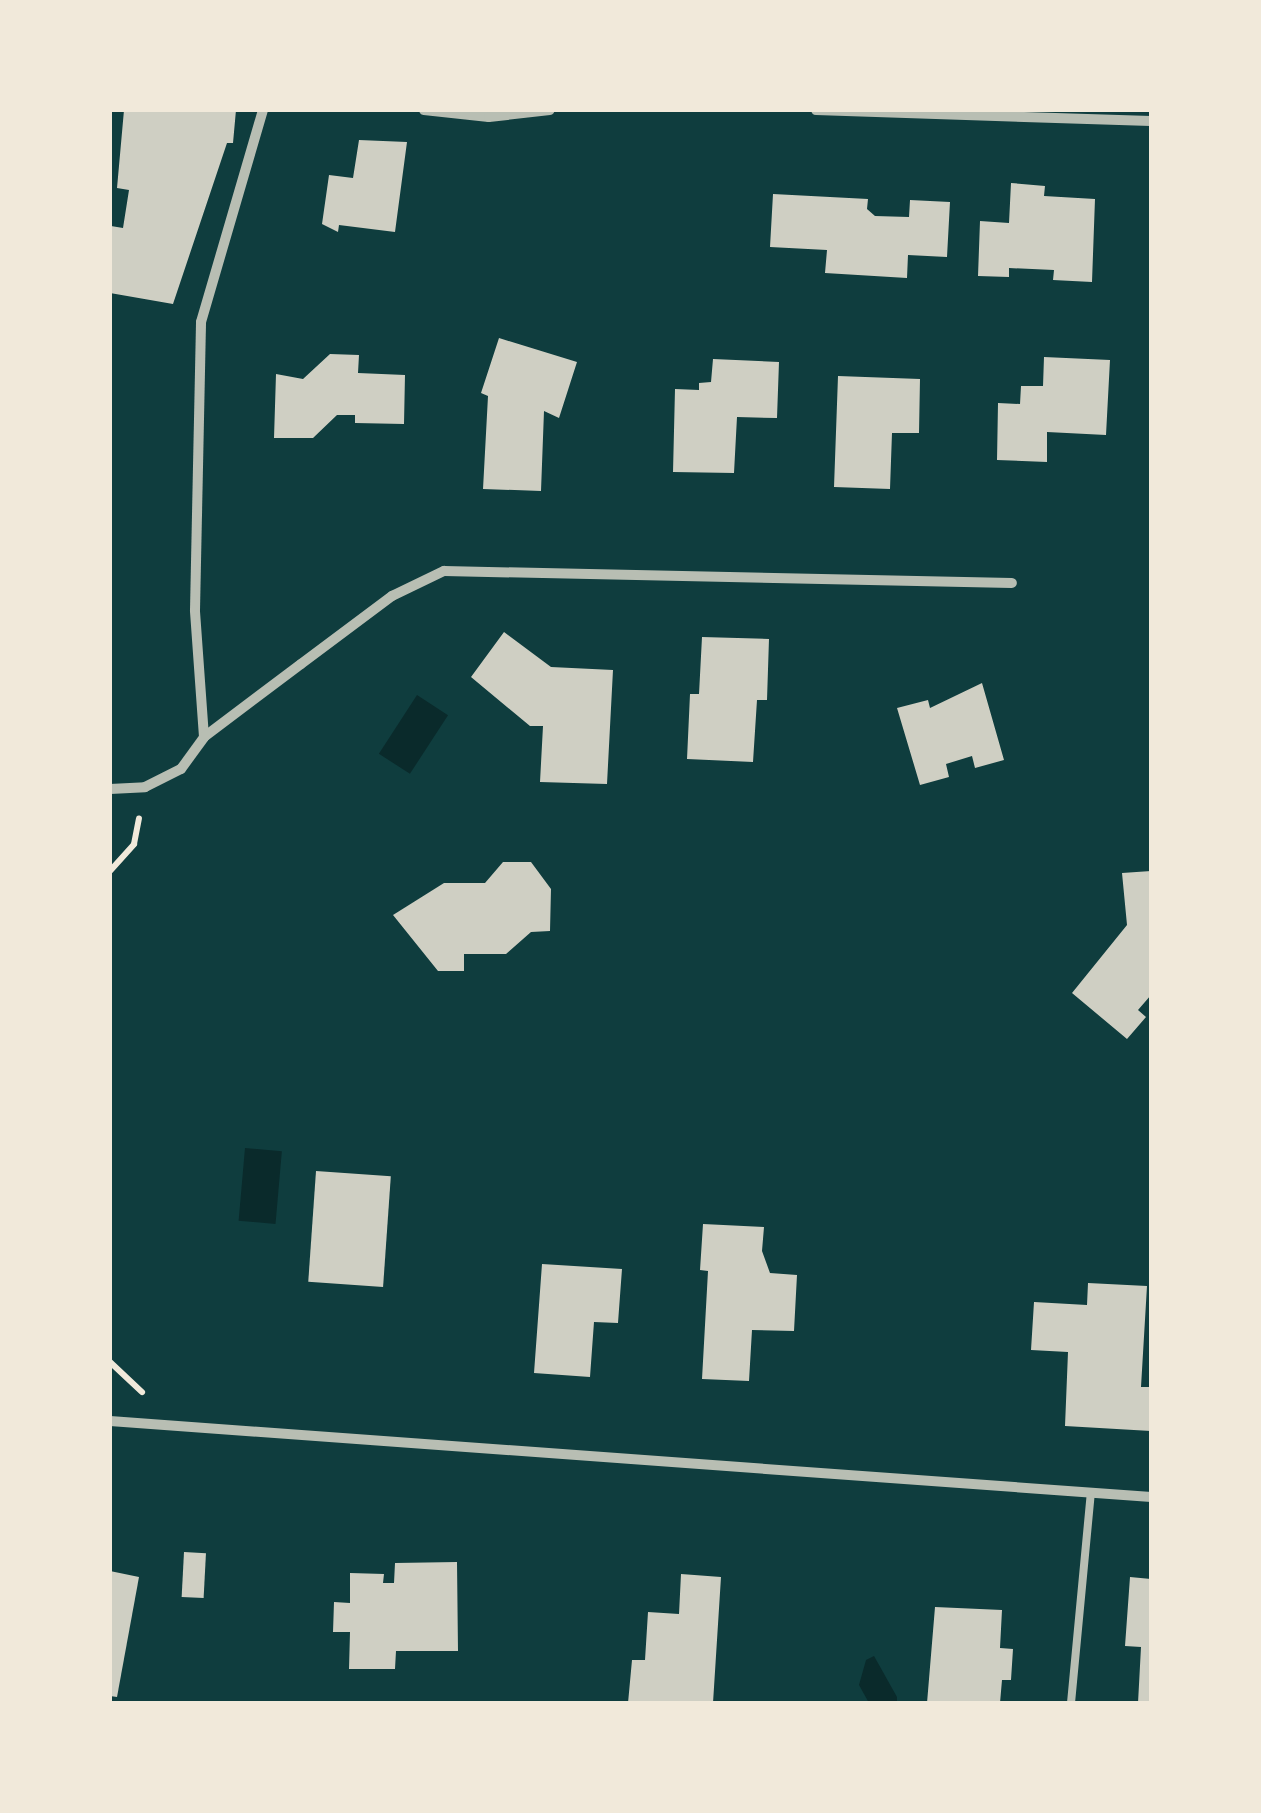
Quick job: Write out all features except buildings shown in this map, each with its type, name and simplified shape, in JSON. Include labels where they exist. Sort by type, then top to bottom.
[{"type":"street","points":[[204,737],[195,610],[201,322],[263,110]]},
{"type":"street","points":[[424,110],[488,116],[550,110]]},
{"type":"street","points":[[816,110],[1151,121]]},
{"type":"street","points":[[110,789],[145,787],[181,769],[204,737],[392,596],[444,571],[1012,583]]},
{"type":"street","points":[[110,1421],[1151,1497]]},
{"type":"lane","points":[[1071,1703],[1091,1493]]},
{"type":"path","points":[[110,871],[134,844],[145,787]]},
{"type":"path","points":[[110,1362],[149,1399]]},
{"type":"water","points":[[417,695],[448,715],[410,774],[379,754]]},
{"type":"water","points":[[245,1148],[282,1151],[275,1224],[239,1221]]},
{"type":"water","points":[[874,1656],[897,1703],[869,1703],[859,1685],[866,1660]]}]
